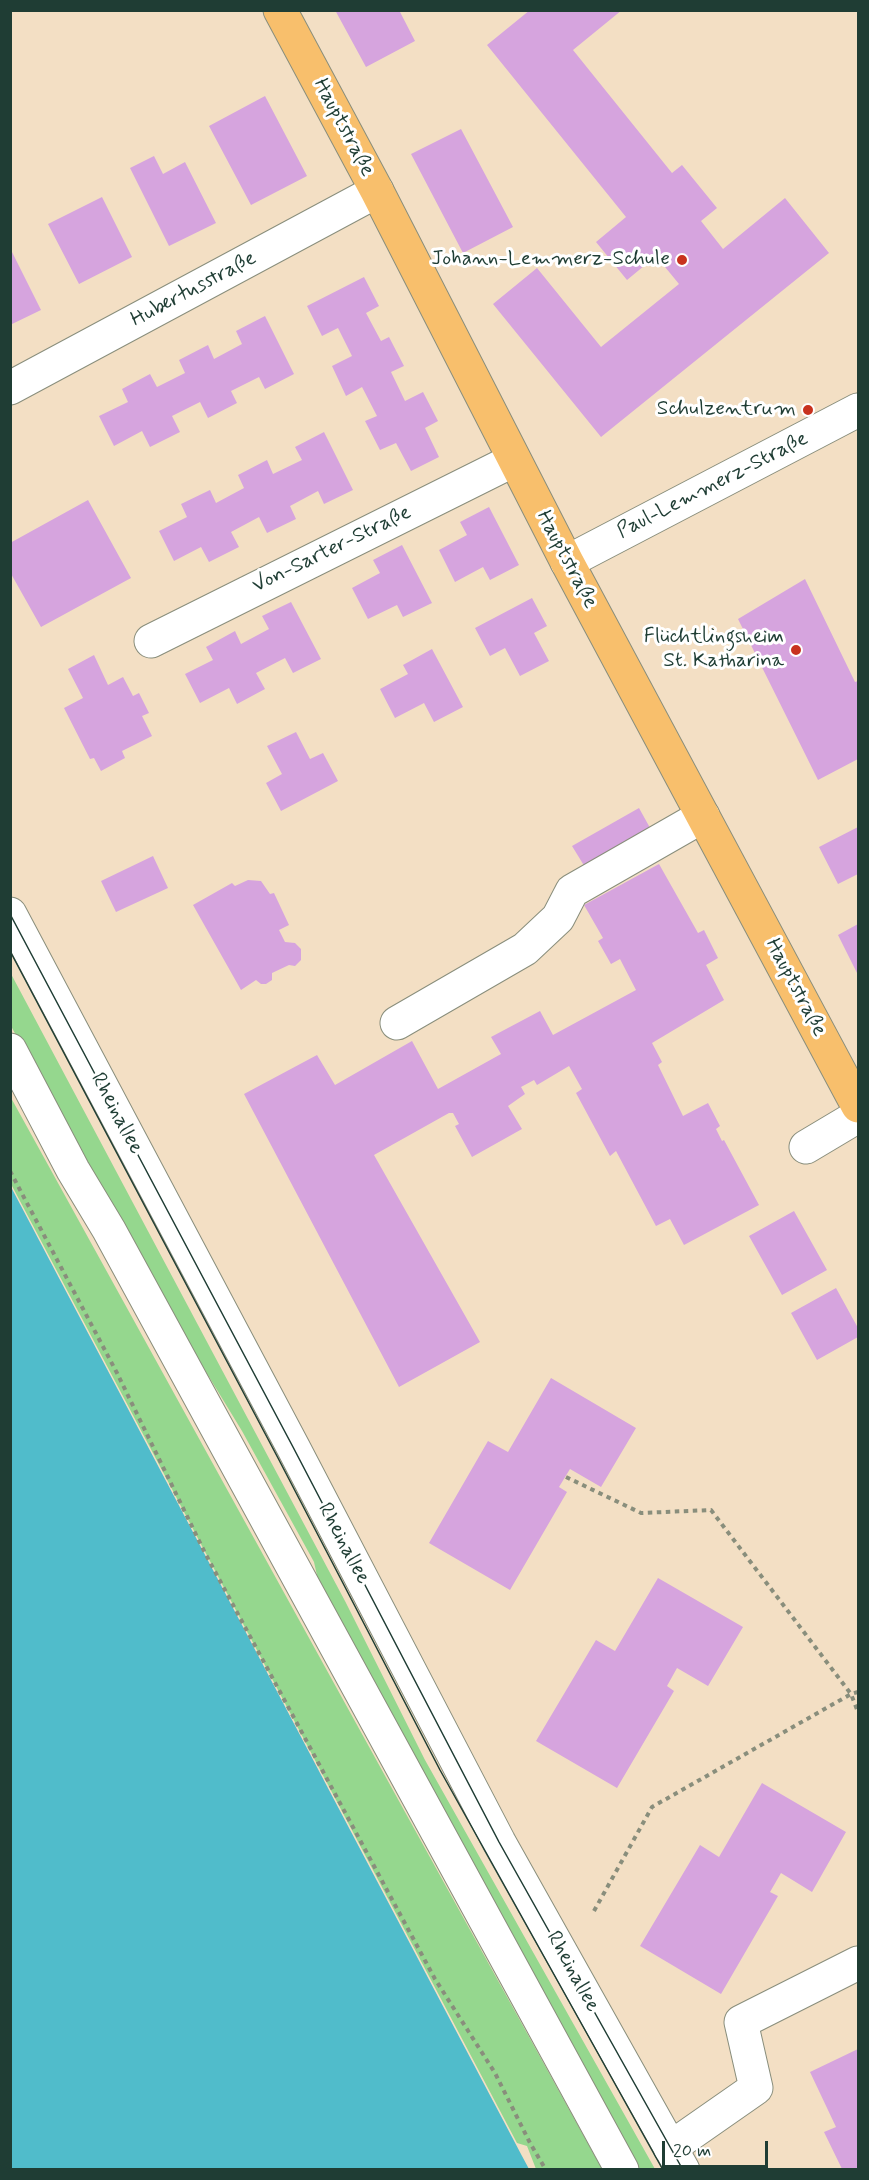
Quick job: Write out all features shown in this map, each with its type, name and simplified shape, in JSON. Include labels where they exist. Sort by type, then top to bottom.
[{"type":"main road","name":"Hauptstraße","points":[[280,10],[377,191],[567,562],[858,1106]]},
{"type":"street","name":"Hubertusstraße","points":[[10,388],[377,191]]},
{"type":"street","name":"Paul-Lemmerz-Straße","points":[[567,562],[858,411]]},
{"type":"street","name":"Von-Sarter-Straße","points":[[151,640],[514,460]]},
{"type":"street","points":[[397,1023],[525,949],[558,918],[572,891],[703,816]]},
{"type":"street","name":"Rheinallee","points":[[10,914],[499,1842],[677,2159]]},
{"type":"street","points":[[10,1050],[73,1170],[115,1240],[622,2169]]},
{"type":"street","points":[[806,1147],[858,1116]]},
{"type":"street","points":[[677,2159],[756,2088],[741,2022],[858,1963]]},
{"type":"path","points":[[10,1171],[117,1373],[205,1553],[435,1979],[495,2073],[530,2143],[546,2169]]},
{"type":"path","points":[[566,1477],[641,1513],[711,1510],[851,1694],[858,1712]]},
{"type":"path","points":[[594,1911],[652,1807],[858,1692]]},
{"type":"green space","points":[[10,972],[345,1601],[425,1760],[655,2169],[636,2169],[322,1598],[314,1562],[242,1431],[136,1257],[11,1026]]},
{"type":"green space","points":[[10,1096],[602,2169],[536,2169],[527,2146],[517,2143],[11,1184]]},
{"type":"water","points":[[11,1187],[522,2156],[529,2169],[11,2169]]},
{"type":"building","points":[[335,10],[399,10],[415,41],[366,67]]},
{"type":"building","points":[[530,10],[622,10],[573,50],[672,173],[682,165],[717,208],[701,221],[723,249],[785,198],[829,253],[601,437],[493,304],[537,268],[601,347],[679,284],[656,256],[627,280],[596,242],[626,217],[487,45]]},
{"type":"building","points":[[265,96],[307,176],[251,205],[209,126]]},
{"type":"building","points":[[461,129],[513,227],[463,253],[411,154]]},
{"type":"building","points":[[154,156],[163,174],[185,162],[216,223],[169,246],[130,168]]},
{"type":"building","points":[[102,197],[132,257],[79,284],[48,224]]},
{"type":"building","points":[[10,248],[41,310],[10,325]]},
{"type":"building","points":[[364,277],[379,306],[366,313],[381,341],[389,337],[404,366],[391,372],[405,401],[423,392],[438,421],[425,428],[439,457],[411,471],[396,443],[380,450],[365,421],[377,416],[362,387],[346,396],[332,366],[352,356],[338,328],[322,336],[307,306]]},
{"type":"building","points":[[265,316],[294,374],[265,389],[259,377],[231,391],[237,403],[208,418],[200,402],[172,416],[180,432],[150,447],[142,431],[114,446],[99,416],[128,402],[122,389],[150,374],[157,387],[185,373],[179,360],[208,345],[214,359],[242,344],[236,331]]},
{"type":"building","points":[[324,432],[353,490],[324,504],[318,491],[290,506],[296,519],[267,533],[259,517],[231,532],[239,547],[209,562],[201,547],[174,561],[159,531],[187,517],[181,504],[210,490],[216,503],[244,488],[238,475],[267,460],[273,474],[302,460],[295,447]]},
{"type":"building","points":[[88,500],[131,578],[41,627],[10,572],[10,543]]},
{"type":"building","points":[[489,507],[519,565],[490,580],[483,567],[455,582],[439,550],[467,535],[460,522]]},
{"type":"building","points":[[402,545],[432,603],[403,617],[397,605],[368,619],[352,588],[380,573],[373,560]]},
{"type":"building","name":"Flüchtlingsheim St. Katharina","points":[[805,579],[855,682],[858,681],[858,759],[818,780],[738,619]]},
{"type":"building","points":[[532,598],[547,626],[534,633],[549,661],[520,676],[505,648],[490,656],[475,628]]},
{"type":"building","points":[[291,602],[321,659],[293,673],[285,658],[256,673],[265,689],[237,704],[229,688],[200,703],[185,674],[213,660],[206,647],[235,631],[241,644],[269,629],[262,616]]},
{"type":"building","points":[[432,649],[463,707],[434,722],[424,703],[395,718],[380,689],[408,674],[403,665]]},
{"type":"building","points":[[94,655],[108,685],[123,677],[133,696],[139,693],[149,713],[142,716],[152,736],[122,751],[125,758],[101,771],[94,758],[90,759],[64,708],[83,698],[68,669]]},
{"type":"building","points":[[296,732],[310,759],[323,753],[338,781],[281,811],[266,783],[282,774],[267,746]]},
{"type":"building","points":[[639,808],[654,835],[588,872],[572,846]]},
{"type":"building","points":[[858,827],[858,874],[838,884],[819,847]]},
{"type":"building","points":[[153,856],[168,888],[116,912],[101,881]]},
{"type":"building","points":[[659,864],[698,933],[704,930],[718,958],[706,965],[724,1000],[652,1043],[662,1062],[658,1065],[683,1116],[708,1103],[720,1126],[716,1129],[722,1141],[724,1140],[759,1205],[684,1245],[670,1219],[656,1226],[616,1151],[610,1156],[576,1093],[582,1089],[569,1066],[537,1085],[534,1080],[521,1087],[525,1094],[508,1106],[522,1129],[472,1157],[455,1126],[459,1124],[453,1113],[449,1113],[374,1155],[480,1342],[399,1387],[244,1094],[317,1055],[335,1085],[412,1041],[438,1089],[501,1054],[491,1037],[540,1011],[553,1035],[636,990],[620,959],[611,964],[598,941],[603,938],[584,905]]},
{"type":"building","points":[[248,880],[261,881],[270,894],[274,893],[289,925],[279,930],[285,942],[295,943],[301,949],[301,960],[295,966],[289,965],[272,973],[272,980],[266,984],[261,984],[256,980],[241,990],[193,905],[232,883],[235,886]]},
{"type":"building","points":[[858,924],[858,975],[838,935]]},
{"type":"building","points":[[794,1211],[827,1270],[782,1295],[749,1236]]},
{"type":"building","points":[[836,1288],[858,1328],[858,1337],[817,1360],[791,1313]]},
{"type":"building","points":[[551,1378],[636,1428],[601,1487],[570,1469],[559,1487],[567,1492],[510,1590],[429,1543],[488,1441],[508,1452]]},
{"type":"building","points":[[658,1578],[743,1627],[708,1686],[677,1668],[667,1686],[674,1691],[617,1788],[536,1741],[596,1640],[615,1651]]},
{"type":"building","points":[[762,1783],[846,1832],[812,1892],[781,1873],[770,1892],[778,1896],[721,1994],[640,1946],[700,1845],[719,1857]]},
{"type":"building","points":[[858,2049],[858,2169],[842,2169],[824,2132],[836,2127],[810,2072]]},
{"type":"tram line","points":[[10,914],[293,1447],[499,1842],[683,2170]]},
{"type":"tram line","points":[[10,951],[440,1770],[663,2170]]},
{"type":"place","name":"Johann-Lemmerz-Schule","points":[[682,260]]},
{"type":"place","name":"Schulzentrum","points":[[808,410]]},
{"type":"place","name":"Flüchtlingsheim St. Katharina","points":[[796,650]]}]
